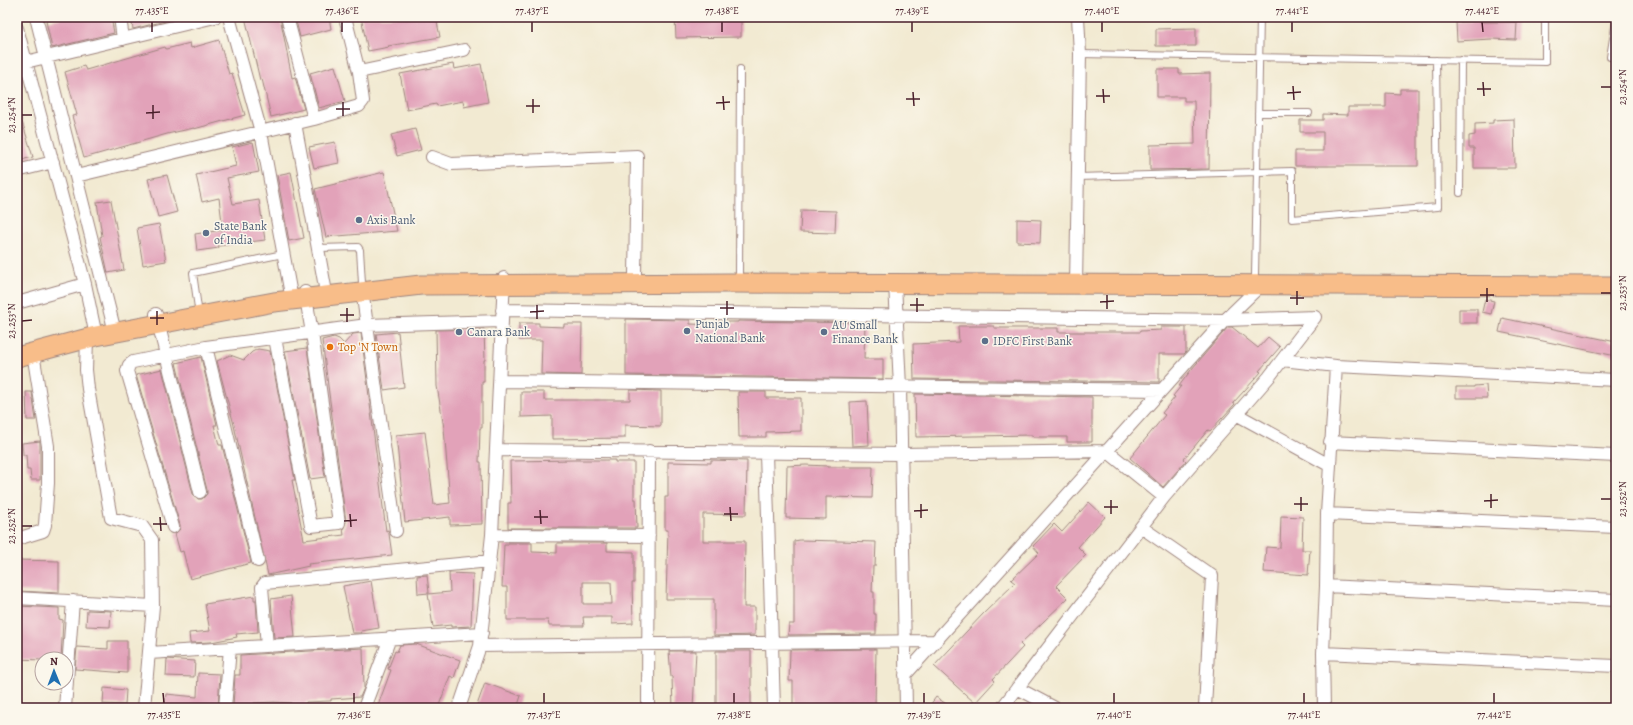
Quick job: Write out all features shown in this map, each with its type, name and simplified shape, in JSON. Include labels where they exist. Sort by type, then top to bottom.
[{"type":"main road","points":[[298,294],[325,287],[421,285],[635,275],[739,275],[1076,281]]},
{"type":"main road","points":[[504,280],[895,283],[1262,279],[1616,279]]},
{"type":"main road","points":[[1262,279],[1616,286]]},
{"type":"main road","points":[[22,352],[113,327],[298,294],[362,287]]},
{"type":"street","points":[[36,17],[113,327]]},
{"type":"street","points":[[120,17],[123,39]]},
{"type":"street","points":[[22,63],[215,17]]},
{"type":"street","points":[[229,17],[261,132],[283,254],[312,333],[339,523],[311,526],[275,338]]},
{"type":"street","points":[[287,17],[314,119]]},
{"type":"street","points":[[76,176],[314,119],[359,106],[363,101],[359,72],[345,17]]},
{"type":"street","points":[[1076,281],[1080,54],[1078,17]]},
{"type":"street","points":[[17,28],[22,63],[53,162],[85,284],[92,333],[86,370],[88,389],[111,518],[142,526],[152,540],[153,606],[144,708]]},
{"type":"street","points":[[359,72],[464,50]]},
{"type":"street","points":[[294,123],[325,287]]},
{"type":"street","points":[[432,157],[452,164],[637,156],[635,275]]},
{"type":"street","points":[[17,171],[53,162]]},
{"type":"street","points":[[905,675],[1262,279]]},
{"type":"street","points":[[462,707],[480,646],[490,561],[504,280]]},
{"type":"street","points":[[895,283],[900,388],[906,708]]},
{"type":"street","points":[[17,303],[85,284]]},
{"type":"street","points":[[362,287],[396,531]]},
{"type":"street","points":[[173,527],[127,371],[132,362],[206,347],[367,325],[502,315],[896,315],[1225,320],[1315,317],[1282,360],[1164,497],[1002,708]]},
{"type":"street","points":[[157,319],[200,492]]},
{"type":"street","points":[[206,347],[258,561]]},
{"type":"street","points":[[17,539],[43,531],[48,483],[48,446],[22,352]]},
{"type":"street","points":[[1282,360],[1336,366],[1616,380]]},
{"type":"street","points":[[1324,708],[1323,653],[1327,514],[1330,442],[1336,366]]},
{"type":"street","points":[[500,381],[900,388],[1162,390]]},
{"type":"street","points":[[1236,414],[1329,465]]},
{"type":"street","points":[[1330,442],[1616,456]]},
{"type":"street","points":[[496,450],[901,454],[1107,451],[1164,497]]},
{"type":"street","points":[[648,708],[650,451]]},
{"type":"street","points":[[766,453],[774,708]]},
{"type":"street","points":[[1327,514],[1616,527]]},
{"type":"street","points":[[1141,527],[1212,576],[1205,708]]},
{"type":"street","points":[[492,535],[649,536]]},
{"type":"street","points":[[267,646],[262,587],[265,583],[490,561]]},
{"type":"street","points":[[1326,586],[1616,600]]},
{"type":"street","points":[[17,598],[153,606]]},
{"type":"street","points":[[65,708],[73,601]]},
{"type":"street","points":[[149,653],[482,633]]},
{"type":"street","points":[[364,708],[390,638]]},
{"type":"street","points":[[480,646],[936,641]]},
{"type":"street","points":[[225,708],[230,648]]},
{"type":"street","points":[[1323,653],[1616,666]]},
{"type":"street","points":[[1017,688],[1055,708]]},
{"type":"lane","points":[[1260,17],[1257,172],[1262,279]]},
{"type":"lane","points":[[1080,54],[1545,62],[1545,17]]},
{"type":"lane","points":[[1610,57],[1616,20]]},
{"type":"lane","points":[[1077,177],[1292,171],[1292,219],[1438,207],[1436,60]]},
{"type":"lane","points":[[1460,192],[1461,60]]},
{"type":"lane","points":[[739,275],[740,69]]},
{"type":"lane","points":[[1258,113],[1309,113]]},
{"type":"lane","points":[[318,248],[358,246],[360,250],[362,287]]},
{"type":"lane","points":[[198,311],[193,273],[283,254]]},
{"type":"building","points":[[67,17],[111,17],[114,33],[52,48],[46,21]]},
{"type":"building","points":[[131,17],[173,17],[173,19],[133,29]]},
{"type":"building","points":[[245,17],[280,17],[292,78],[295,77],[304,109],[271,117],[262,79],[260,80]]},
{"type":"building","points":[[295,17],[329,17],[331,29],[300,37]]},
{"type":"building","points":[[361,17],[436,17],[440,37],[368,51]]},
{"type":"building","points":[[675,17],[741,17],[741,37],[676,38]]},
{"type":"building","points":[[1456,22],[1517,22],[1516,40],[1491,39],[1457,41]]},
{"type":"building","points":[[1196,28],[1196,46],[1156,46],[1156,29]]},
{"type":"building","points":[[219,40],[229,74],[232,73],[245,115],[194,129],[167,134],[84,158],[72,116],[77,115],[65,72],[84,66],[86,70],[165,47],[166,49],[190,43],[191,48]]},
{"type":"building","points":[[453,64],[454,69],[481,64],[488,102],[464,107],[463,101],[437,106],[436,104],[407,110],[400,74]]},
{"type":"building","points":[[335,66],[345,101],[319,108],[310,73]]},
{"type":"building","points":[[1157,69],[1179,69],[1179,74],[1210,73],[1209,169],[1150,170],[1150,145],[1195,144],[1194,101],[1184,101],[1184,97],[1157,97]]},
{"type":"building","points":[[1400,89],[1418,89],[1418,166],[1295,166],[1295,151],[1323,151],[1323,132],[1300,132],[1300,120],[1323,120],[1323,114],[1348,115],[1348,107],[1386,107],[1386,93],[1400,94]]},
{"type":"building","points":[[20,115],[33,157],[17,161],[17,116]]},
{"type":"building","points":[[1514,119],[1515,168],[1474,168],[1474,148],[1469,148],[1469,136],[1475,135],[1475,124],[1493,123],[1493,120]]},
{"type":"building","points":[[415,129],[421,150],[397,156],[391,135]]},
{"type":"building","points":[[253,142],[259,172],[227,178],[233,204],[259,200],[265,240],[218,246],[219,248],[197,251],[195,234],[223,230],[219,198],[202,202],[196,175],[236,166],[232,147]]},
{"type":"building","points":[[335,142],[339,163],[314,168],[309,147]]},
{"type":"building","points":[[291,172],[304,238],[289,241],[277,175]]},
{"type":"building","points":[[384,172],[397,231],[326,237],[315,189]]},
{"type":"building","points":[[167,175],[177,212],[158,217],[148,179]]},
{"type":"building","points":[[111,200],[124,270],[108,273],[100,237],[102,236],[97,202]]},
{"type":"building","points":[[801,210],[836,211],[835,233],[800,232]]},
{"type":"building","points":[[1017,219],[1041,220],[1040,243],[1017,242]]},
{"type":"building","points":[[159,224],[166,261],[143,265],[137,228]]},
{"type":"building","points":[[1485,299],[1494,301],[1491,314],[1482,312]]},
{"type":"building","points":[[1459,309],[1477,309],[1477,323],[1459,323]]},
{"type":"building","points":[[1502,318],[1616,342],[1616,356],[1499,332]]},
{"type":"building","points":[[626,319],[690,320],[690,324],[716,325],[716,322],[738,321],[865,323],[864,359],[883,359],[883,379],[626,375]]},
{"type":"building","points":[[519,323],[539,323],[539,326],[564,327],[564,324],[582,324],[581,375],[541,374],[542,340],[519,340]]},
{"type":"building","points":[[958,326],[994,326],[994,328],[1058,328],[1058,332],[1140,332],[1161,330],[1161,327],[1186,327],[1186,352],[1184,354],[1159,354],[1159,382],[914,379],[913,344],[959,342]]},
{"type":"building","points":[[1228,327],[1232,327],[1258,348],[1268,337],[1280,347],[1259,371],[1261,372],[1233,403],[1235,404],[1210,431],[1208,430],[1184,459],[1186,461],[1163,487],[1130,458],[1165,415],[1162,413],[1175,397],[1173,396],[1181,386],[1179,386]]},
{"type":"building","points":[[484,329],[485,360],[484,382],[482,382],[482,428],[480,428],[479,462],[481,462],[482,524],[450,525],[450,517],[405,522],[396,435],[425,432],[434,505],[450,503],[444,428],[437,386],[436,330]]},
{"type":"building","points":[[398,332],[404,387],[384,390],[376,334]]},
{"type":"building","points":[[361,333],[386,531],[388,530],[392,555],[308,564],[309,566],[268,575],[233,421],[217,361],[230,355],[244,360],[252,352],[258,349],[270,351],[295,480],[292,480],[304,540],[344,535],[343,529],[346,522],[322,340],[334,337],[339,339],[344,344],[353,334]]},
{"type":"building","points":[[307,348],[325,477],[310,479],[285,351]]},
{"type":"building","points":[[201,357],[217,425],[214,425],[219,445],[222,445],[251,563],[190,579],[183,551],[180,552],[175,534],[180,529],[180,525],[136,375],[162,369],[193,494],[198,499],[202,499],[207,494],[207,490],[176,363]]},
{"type":"building","points":[[1486,385],[1487,398],[1456,398],[1456,387]]},
{"type":"building","points":[[630,390],[661,391],[661,426],[625,425],[625,438],[552,439],[552,416],[521,417],[521,392],[544,392],[544,400],[630,400]]},
{"type":"building","points":[[26,392],[32,392],[36,420],[27,420]]},
{"type":"building","points":[[738,392],[766,392],[766,398],[801,398],[801,431],[766,432],[766,437],[739,437]]},
{"type":"building","points":[[915,394],[1092,397],[1092,442],[1067,442],[1067,437],[1033,437],[1033,435],[916,437]]},
{"type":"building","points":[[867,401],[869,445],[852,446],[850,402]]},
{"type":"building","points":[[40,441],[40,480],[31,480],[30,470],[27,470],[26,455],[23,455],[22,443]]},
{"type":"building","points":[[615,460],[615,462],[634,462],[634,499],[636,499],[637,528],[508,528],[508,503],[511,503],[510,461]]},
{"type":"building","points":[[711,460],[747,461],[746,515],[703,514],[703,541],[745,541],[744,607],[755,607],[755,635],[714,636],[714,599],[666,599],[668,530],[665,530],[665,497],[668,497],[668,462],[711,463]]},
{"type":"building","points":[[806,465],[827,467],[873,467],[872,498],[826,497],[826,519],[786,518],[787,466]]},
{"type":"building","points":[[1089,502],[1105,517],[1078,547],[1086,555],[1056,586],[1068,598],[1020,644],[1023,647],[993,679],[995,681],[975,703],[934,666],[983,614],[1015,583],[1011,580],[1039,553],[1033,546],[1054,524],[1062,532]]},
{"type":"building","points":[[1281,516],[1303,517],[1302,550],[1310,550],[1308,575],[1264,572],[1266,547],[1280,548]]},
{"type":"building","points":[[794,541],[876,542],[872,592],[874,592],[876,634],[788,635],[789,624],[794,624]]},
{"type":"building","points":[[508,543],[532,543],[532,552],[557,553],[557,543],[607,543],[607,551],[634,552],[634,583],[632,583],[633,623],[612,624],[612,617],[583,617],[584,626],[549,626],[548,620],[507,620],[507,587],[502,587],[504,545],[508,545]],"holes":[[[583,582],[611,582],[612,604],[583,604]]]},
{"type":"building","points":[[17,560],[59,561],[59,593],[17,591]]},
{"type":"building","points":[[449,573],[473,574],[471,626],[451,627],[451,625],[433,627],[428,594],[450,592]]},
{"type":"building","points":[[427,575],[429,593],[418,594],[417,576]]},
{"type":"building","points":[[371,581],[379,628],[361,631],[362,633],[352,633],[343,586]]},
{"type":"building","points":[[254,596],[254,600],[256,600],[258,632],[236,634],[237,637],[211,642],[190,643],[189,633],[210,631],[205,604]]},
{"type":"building","points":[[291,596],[295,637],[274,638],[271,599]]},
{"type":"building","points":[[17,606],[59,608],[59,619],[63,620],[61,651],[34,651],[34,660],[17,659]]},
{"type":"building","points":[[87,610],[111,611],[110,627],[86,626]]},
{"type":"building","points":[[108,641],[127,641],[127,673],[75,669],[77,647],[108,649]]},
{"type":"building","points":[[416,644],[460,660],[454,678],[450,676],[438,708],[377,708],[391,670],[388,669],[395,651],[397,652],[400,645]]},
{"type":"building","points":[[363,648],[364,688],[360,697],[331,699],[331,701],[306,702],[306,705],[291,705],[291,703],[274,702],[254,703],[254,706],[233,707],[235,675],[240,675],[240,655]]},
{"type":"building","points":[[876,649],[875,708],[793,708],[793,681],[789,681],[790,650]]},
{"type":"building","points":[[669,651],[696,651],[693,708],[673,708]]},
{"type":"building","points":[[716,651],[751,651],[751,708],[716,708]]},
{"type":"building","points":[[167,659],[195,661],[194,677],[166,676]]},
{"type":"building","points":[[198,673],[220,674],[218,708],[164,708],[166,694],[197,697]]},
{"type":"building","points":[[485,683],[521,696],[517,708],[476,708]]},
{"type":"building","points":[[104,688],[126,690],[125,705],[103,704]]},
{"type":"building","points":[[936,697],[952,708],[928,708]]},
{"type":"place","name":"Axis Bank","points":[[359,220]]},
{"type":"place","name":"State Bank of India","points":[[206,233]]},
{"type":"place","name":"Punjab National Bank","points":[[687,331]]},
{"type":"place","name":"Canara Bank","points":[[459,332]]},
{"type":"place","name":"AU Small Finance Bank","points":[[824,332]]},
{"type":"place","name":"IDFC First Bank","points":[[985,341]]},
{"type":"place","name":"Top 'N Town","points":[[330,347]]}]
